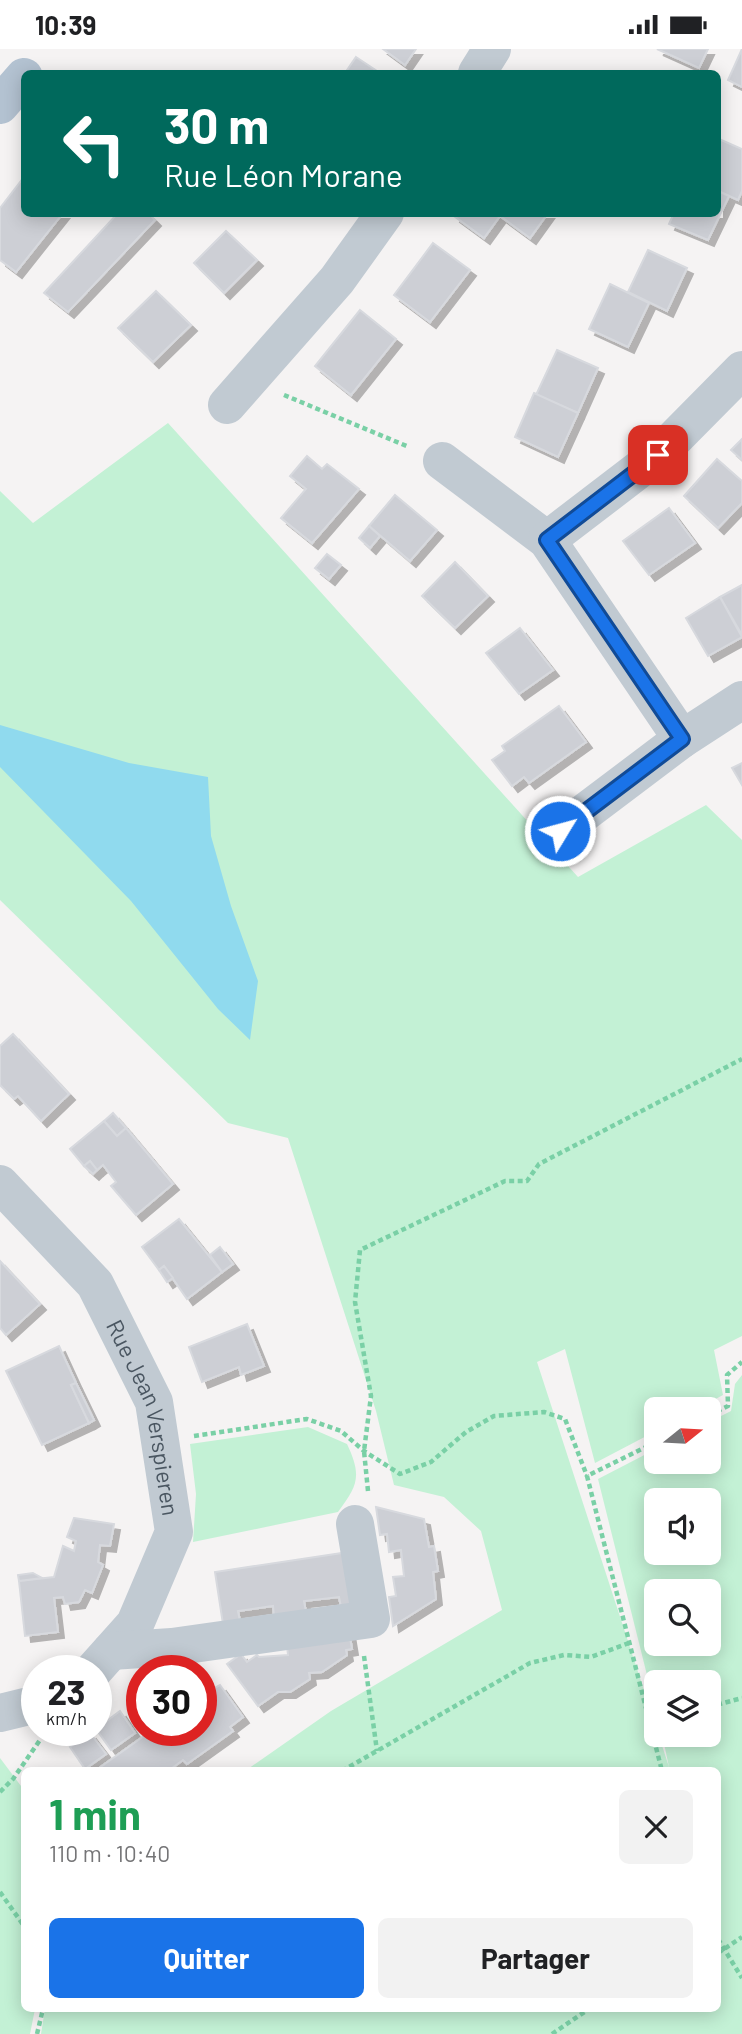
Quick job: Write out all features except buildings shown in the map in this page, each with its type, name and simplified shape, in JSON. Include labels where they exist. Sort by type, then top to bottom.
[{"type":"main road","points":[[28,70],[39,49]]},
{"type":"main road","points":[[0,105],[21,80]]},
{"type":"street","points":[[479,70],[492,49]]},
{"type":"street","points":[[237,392],[337,280],[382,217]]},
{"type":"street","points":[[547,540],[658,455],[742,370]]},
{"type":"street","points":[[442,461],[547,540],[682,739]]},
{"type":"street","points":[[560,831],[682,739],[742,701]]},
{"type":"street","name":"Rue Jean Verspieren","points":[[0,1184],[95,1284],[154,1402],[174,1532],[135,1624],[107,1655]]},
{"type":"street","points":[[112,1659],[172,1647],[371,1619],[355,1524]]},
{"type":"street","points":[[0,1713],[21,1708]]},
{"type":"path","points":[[237,392],[442,461]]},
{"type":"path","points":[[364,1451],[371,1396],[355,1301],[360,1250],[505,1181],[527,1181],[539,1164],[742,1059]]},
{"type":"path","points":[[721,1409],[728,1406],[727,1375],[742,1362]]},
{"type":"path","points":[[160,1441],[307,1419],[341,1431],[364,1451],[400,1474],[431,1462],[466,1432],[494,1416],[544,1412],[565,1419],[587,1476],[644,1701]]},
{"type":"path","points":[[587,1476],[644,1448]]},
{"type":"path","points":[[359,1621],[377,1751]]},
{"type":"path","points":[[349,1767],[530,1663],[564,1655],[591,1657],[629,1643]]},
{"type":"path","points":[[721,1704],[742,1698]]},
{"type":"path","points":[[22,1767],[37,1746]]},
{"type":"path","points":[[656,1747],[661,1767]]},
{"type":"path","points":[[0,1792],[21,1768]]},
{"type":"path","points":[[0,1892],[21,1922]]},
{"type":"path","points":[[721,1951],[742,1937]]},
{"type":"path","points":[[721,1953],[742,1979]]},
{"type":"path","points":[[37,2034],[42,2012]]},
{"type":"path","points":[[552,2034],[585,2012]]},
{"type":"green space","points":[[168,423],[578,877],[706,805],[742,840],[742,1336],[714,1350],[723,1395],[644,1397],[644,1437],[595,1463],[565,1349],[537,1362],[644,1690],[644,1747],[662,1747],[669,1767],[251,1767],[331,1711],[502,1610],[481,1531],[444,1497],[394,1485],[376,1411],[288,1138],[228,1123],[0,900],[0,491],[33,523]]},
{"type":"green space","points":[[742,1375],[742,2034],[41,2034],[45,2012],[721,2012],[721,1767],[669,1767],[665,1747],[721,1747],[721,1670],[646,1670],[598,1479],[644,1455],[644,1474],[721,1474],[721,1416],[731,1411],[735,1384]]},
{"type":"green space","points":[[308,1427],[347,1444],[352,1455],[356,1480],[338,1512],[193,1542],[196,1494],[190,1444]]},
{"type":"green space","points":[[0,1758],[21,1786],[21,2012],[34,2012],[30,2034],[0,2034]]},
{"type":"water","points":[[0,725],[129,763],[208,777],[211,836],[231,906],[258,981],[250,1040],[218,1009],[131,901],[0,767]]},
{"type":"route","points":[[560,831],[682,739],[547,540],[658,455]]}]
